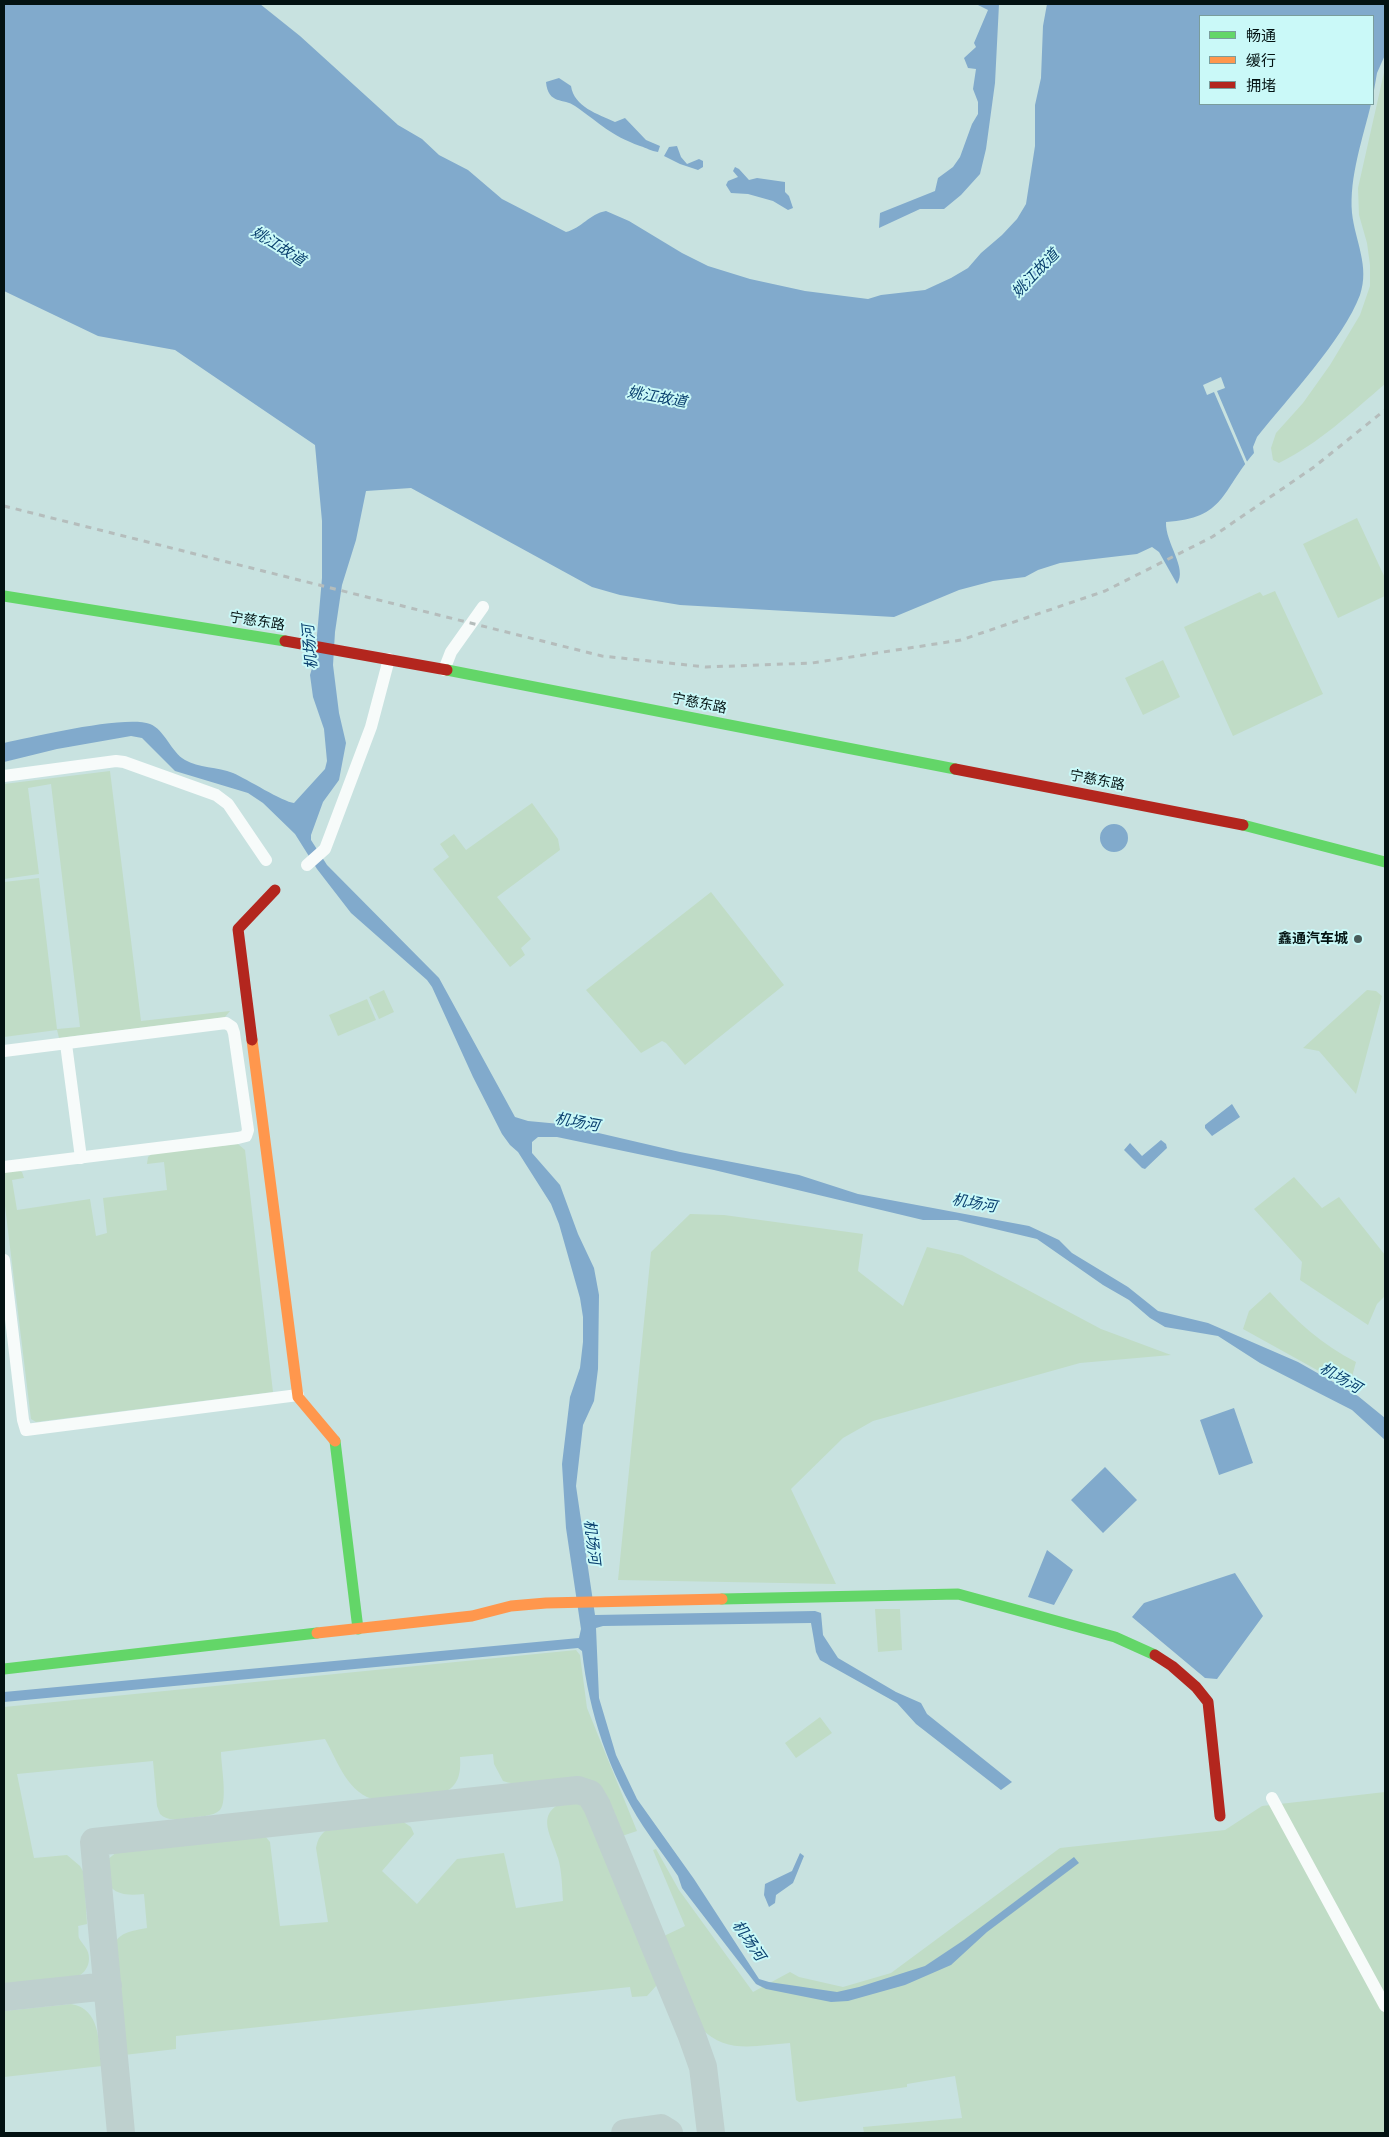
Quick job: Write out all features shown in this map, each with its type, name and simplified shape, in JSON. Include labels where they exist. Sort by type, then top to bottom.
[{"type":"street","name":"宁慈东路","points":[[4,596],[354,652],[1254,827],[1385,862]]},
{"type":"street","points":[[444,670],[451,652],[483,607]]},
{"type":"street","points":[[306,865],[325,850],[371,727],[388,659]]},
{"type":"street","points":[[4,776],[116,761],[124,762],[216,795],[228,804],[266,860]]},
{"type":"street","points":[[275,890],[238,929],[298,1395],[303,1405],[323,1424],[335,1442],[358,1629]]},
{"type":"street","points":[[4,1051],[226,1024],[232,1026],[234,1033],[248,1130],[246,1136],[238,1138],[4,1167]]},
{"type":"street","points":[[66,1044],[80,1158]]},
{"type":"street","points":[[4,1260],[23,1420],[26,1430],[298,1395]]},
{"type":"street","points":[[4,1669],[472,1616],[511,1606],[546,1603],[958,1594],[1115,1637],[1147,1650],[1172,1666],[1196,1686],[1208,1702],[1220,1816]]},
{"type":"street","points":[[1272,1798],[1385,2006]]},
{"type":"green space","points":[[1385,68],[1385,384],[1321,437],[1279,463],[1273,460],[1271,448],[1276,433],[1303,403],[1330,365],[1360,315],[1370,286],[1370,265],[1367,243],[1359,215],[1358,188]]},
{"type":"green space","points":[[1357,518],[1385,578],[1385,596],[1338,618],[1303,544]]},
{"type":"green space","points":[[1275,591],[1323,694],[1233,736],[1184,627],[1260,592],[1263,596]]},
{"type":"green space","points":[[1163,660],[1180,697],[1143,715],[1125,678]]},
{"type":"green space","points":[[110,771],[141,1021],[230,1011],[225,1017],[220,1018],[59,1038],[57,1030],[4,1037],[4,882],[39,878],[57,1029],[80,1027],[51,784],[28,788],[39,874],[4,879],[4,784]]},
{"type":"green space","points":[[532,803],[558,839],[560,850],[497,897],[531,939],[521,948],[525,955],[510,967],[433,869],[449,857],[440,844],[454,834],[466,850]]},
{"type":"green space","points":[[711,892],[784,985],[685,1065],[666,1043],[662,1041],[641,1053],[586,990]]},
{"type":"green space","points":[[384,990],[394,1012],[379,1019],[369,997]]},
{"type":"green space","points":[[1367,990],[1376,991],[1382,996],[1356,1094],[1319,1051],[1303,1048]]},
{"type":"green space","points":[[367,999],[376,1020],[338,1036],[329,1015]]},
{"type":"green space","points":[[238,1144],[245,1150],[273,1392],[36,1422],[31,1419],[4,1198],[4,1173],[13,1169],[22,1172],[24,1178],[12,1180],[17,1210],[90,1199],[96,1236],[107,1233],[103,1198],[167,1190],[164,1162],[147,1164],[148,1157],[153,1153]]},
{"type":"green space","points":[[1294,1177],[1322,1208],[1339,1197],[1385,1255],[1385,1296],[1377,1304],[1368,1325],[1300,1280],[1302,1262],[1254,1209]]},
{"type":"green space","points":[[690,1214],[724,1215],[863,1234],[858,1271],[903,1306],[927,1247],[962,1255],[1101,1329],[1171,1355],[1080,1363],[873,1421],[843,1438],[791,1489],[836,1584],[618,1580],[651,1252]]},
{"type":"green space","points":[[1270,1292],[1310,1331],[1332,1348],[1356,1362],[1350,1384],[1344,1385],[1243,1329],[1249,1311]]},
{"type":"green space","points":[[875,1609],[900,1609],[902,1650],[878,1652]]},
{"type":"green space","points":[[576,1650],[580,1655],[587,1708],[637,1831],[622,1836],[604,1797],[590,1785],[580,1781],[564,1779],[520,1784],[503,1781],[494,1764],[493,1754],[460,1757],[460,1768],[456,1783],[443,1793],[377,1800],[358,1792],[351,1785],[325,1739],[221,1752],[224,1799],[220,1810],[209,1815],[177,1819],[163,1817],[160,1814],[157,1806],[153,1761],[17,1774],[34,1858],[67,1855],[80,1866],[84,1873],[87,1924],[78,1926],[79,1938],[87,1950],[89,1959],[86,1969],[67,1982],[40,1987],[4,1989],[4,1707]]},
{"type":"green space","points":[[820,1717],[832,1733],[796,1758],[785,1743]]},
{"type":"green space","points":[[1385,1792],[1385,2133],[864,2133],[863,2127],[962,2118],[955,2076],[907,2084],[907,2087],[799,2102],[796,2100],[790,2043],[754,2046],[731,2045],[721,2042],[701,2028],[664,1936],[685,1926],[653,1850],[656,1849],[679,1890],[753,1992],[790,1972],[799,1977],[843,1987],[891,1973],[1060,1848],[1225,1830],[1262,1806]]},
{"type":"green space","points":[[569,1800],[586,1806],[591,1814],[656,1976],[657,1985],[647,1996],[632,1997],[630,1987],[176,2036],[176,2049],[124,2055],[112,1949],[117,1939],[126,1933],[147,1928],[144,1894],[131,1895],[115,1891],[104,1877],[106,1861],[119,1850],[265,1836],[270,1842],[280,1926],[328,1922],[316,1848],[320,1836],[330,1828],[399,1819],[411,1827],[414,1834],[382,1871],[417,1904],[457,1859],[504,1853],[516,1908],[563,1901],[559,1863],[547,1824],[551,1811]]},
{"type":"green space","points":[[71,2004],[81,2007],[93,2019],[98,2037],[102,2066],[4,2077],[4,2011]]},
{"type":"water","name":"姚江故道","points":[[4,4],[260,4],[300,36],[398,125],[422,139],[439,155],[468,170],[502,199],[566,232],[595,215],[606,211],[629,221],[682,253],[708,266],[750,279],[805,291],[868,299],[881,295],[925,290],[951,278],[968,268],[1017,219],[1026,204],[1035,146],[1035,105],[1041,78],[1043,26],[1047,4],[1385,4],[1385,55],[1377,73],[1374,90],[1374,15],[1199,15],[1199,105],[1371,105],[1357,158],[1352,199],[1352,213],[1363,264],[1363,284],[1360,295],[1341,331],[1328,349],[1257,437],[1253,447],[1254,453],[1220,500],[1212,508],[1200,515],[1166,522],[1169,538],[1180,571],[1180,578],[1177,584],[1159,552],[1152,547],[1137,554],[1060,563],[1038,570],[1025,577],[993,581],[959,590],[894,617],[680,605],[620,595],[592,587],[411,488],[366,491],[356,540],[342,585],[335,632],[333,665],[339,713],[346,743],[339,780],[323,802],[311,835],[311,840],[327,865],[439,978],[515,1117],[528,1121],[560,1124],[680,1152],[799,1175],[858,1194],[1029,1226],[1059,1240],[1072,1253],[1128,1287],[1158,1311],[1208,1323],[1298,1362],[1358,1396],[1385,1418],[1385,1440],[1352,1410],[1260,1363],[1218,1336],[1165,1327],[1150,1318],[1129,1300],[1103,1285],[1037,1239],[957,1220],[923,1220],[714,1170],[557,1137],[538,1137],[532,1142],[532,1153],[560,1185],[578,1234],[594,1268],[599,1295],[598,1369],[594,1401],[583,1425],[576,1486],[595,1615],[815,1611],[821,1613],[823,1635],[838,1658],[896,1692],[921,1703],[927,1714],[1012,1782],[1001,1790],[916,1724],[897,1703],[820,1660],[816,1652],[811,1623],[603,1626],[596,1628],[599,1698],[616,1755],[637,1799],[694,1879],[759,1979],[837,1992],[925,1966],[964,1940],[1074,1857],[1079,1863],[987,1932],[951,1965],[905,1985],[848,2001],[831,2002],[766,1989],[756,1984],[682,1888],[678,1876],[631,1806],[602,1742],[595,1720],[582,1651],[578,1648],[4,1702],[4,1692],[579,1638],[581,1629],[566,1528],[562,1464],[570,1397],[580,1368],[583,1317],[580,1298],[559,1224],[551,1204],[518,1152],[502,1134],[473,1077],[432,987],[427,980],[351,913],[317,869],[295,834],[263,803],[248,793],[175,771],[142,738],[131,736],[57,749],[4,762],[4,743],[100,724],[137,722],[150,724],[155,727],[176,752],[190,763],[233,773],[282,799],[294,803],[325,769],[327,761],[324,729],[313,697],[310,675],[315,658],[322,578],[322,521],[315,445],[175,350],[98,336],[4,291]]},
{"type":"water","points":[[976,4],[999,4],[995,83],[986,149],[980,174],[961,195],[944,209],[920,209],[879,228],[880,213],[935,191],[938,178],[953,167],[960,157],[972,124],[978,114],[978,102],[973,89],[976,69],[968,68],[964,58],[976,47],[974,43],[988,10]]},
{"type":"water","points":[[559,78],[571,86],[573,93],[582,105],[594,113],[615,122],[625,118],[646,140],[660,146],[658,152],[621,138],[575,106],[553,98],[547,89],[546,82]]},
{"type":"water","points":[[677,146],[681,157],[687,164],[699,159],[703,161],[703,167],[698,170],[664,156],[669,147]]},
{"type":"water","points":[[735,167],[749,180],[757,178],[785,182],[785,192],[789,196],[793,208],[788,210],[773,201],[748,194],[731,193],[726,185],[728,181],[738,177],[733,171]]},
{"type":"water","points":[[1114,824],[1124,828],[1128,838],[1124,848],[1114,852],[1104,848],[1100,838],[1104,828]]},
{"type":"water","points":[[1232,1104],[1240,1117],[1212,1136],[1205,1128],[1205,1125]]},
{"type":"water","points":[[1161,1140],[1166,1144],[1167,1148],[1145,1169],[1124,1150],[1130,1143],[1142,1156]]},
{"type":"water","points":[[1234,1408],[1253,1463],[1219,1475],[1200,1420]]},
{"type":"water","points":[[1105,1467],[1137,1500],[1103,1533],[1071,1500]]},
{"type":"water","points":[[1047,1550],[1073,1570],[1054,1605],[1028,1597]]},
{"type":"water","points":[[1235,1573],[1263,1616],[1217,1679],[1205,1678],[1132,1617],[1144,1603]]},
{"type":"water","points":[[800,1853],[804,1856],[793,1883],[776,1895],[775,1903],[769,1907],[764,1895],[765,1884],[792,1871]]},
{"type":"pier","points":[[1221,377],[1225,388],[1217,391],[1248,464],[1246,466],[1214,392],[1207,395],[1203,385]]},
{"type":"taxiway","points":[[121,2133],[94,1842],[578,1790],[590,1794],[597,1806],[692,2036],[703,2067],[711,2133]]},
{"type":"taxiway","points":[[4,1997],[108,1986]]},
{"type":"taxiway","points":[[625,2133],[661,2128],[669,2133]]},
{"type":"railway","points":[[4,506],[602,656],[706,667],[812,663],[961,640],[1105,591],[1212,537],[1314,467],[1385,410]]},
{"type":"traffic: fast","points":[[4,596],[285,641]]},
{"type":"traffic: fast","points":[[447,670],[955,769]]},
{"type":"traffic: fast","points":[[1243,825],[1385,862]]},
{"type":"traffic: fast","points":[[335,1441],[358,1629]]},
{"type":"traffic: fast","points":[[722,1599],[958,1594],[1115,1637],[1155,1655]]},
{"type":"traffic: fast","points":[[4,1669],[317,1633]]},
{"type":"traffic: slow","points":[[252,1040],[298,1397],[335,1441]]},
{"type":"traffic: slow","points":[[317,1633],[472,1616],[511,1606],[546,1603],[722,1599]]},
{"type":"traffic: jam","points":[[285,641],[447,670]]},
{"type":"traffic: jam","points":[[955,769],[1243,825]]},
{"type":"traffic: jam","points":[[252,1040],[238,929],[275,890]]},
{"type":"traffic: jam","points":[[1155,1655],[1172,1666],[1196,1687],[1208,1702],[1220,1816]]},
{"type":"place","name":"鑫通汽车城","points":[[1358,939]]},
{"type":"water label","name":"机场河","points":[[311,647]]},
{"type":"water label","name":"机场河","points":[[577,1123]]},
{"type":"water label","name":"机场河","points":[[974,1204]]},
{"type":"water label","name":"机场河","points":[[1340,1379]]},
{"type":"water label","name":"机场河","points":[[591,1542]]},
{"type":"water label","name":"机场河","points":[[748,1941]]}]
